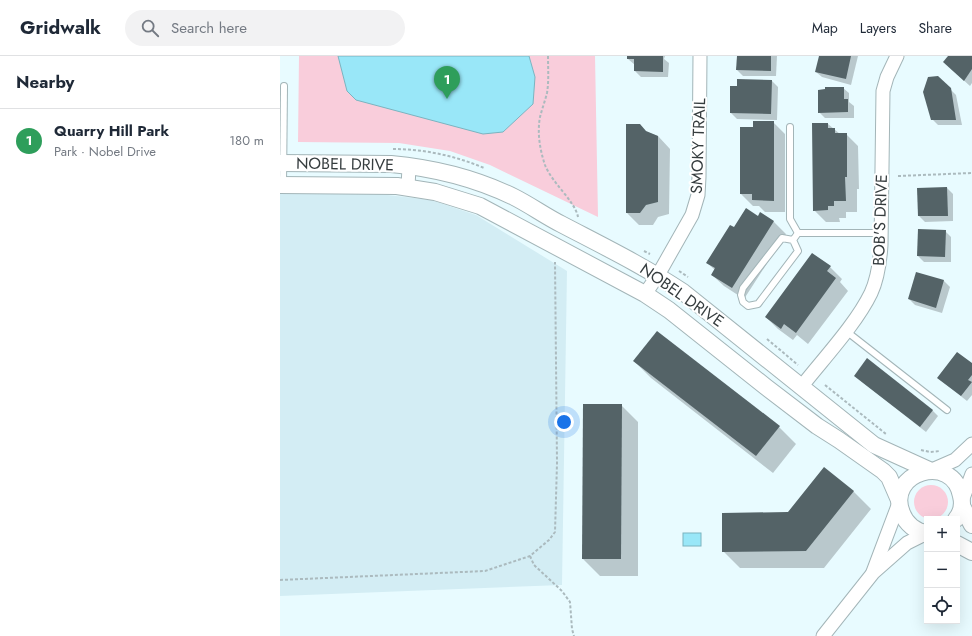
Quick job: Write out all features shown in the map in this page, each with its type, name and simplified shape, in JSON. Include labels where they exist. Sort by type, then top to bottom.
[{"type":"street","name":"SMOKY TRAIL","points":[[645,294],[658,275],[692,215],[698,195],[700,56]]},
{"type":"street","name":"BOB'S DRIVE","points":[[802,386],[860,313],[872,292],[877,277],[880,261],[881,233],[883,91],[887,77],[897,56]]},
{"type":"street","name":"NOBEL DRIVE","points":[[282,163],[391,164],[409,166],[455,175],[487,185],[514,197],[560,224],[658,275],[683,292],[874,445],[930,470],[941,472],[950,477],[961,492],[960,509],[972,525]]},
{"type":"street","name":"NOBEL DRIVE","points":[[408,188],[409,166]]},
{"type":"street","name":"NOBEL DRIVE","points":[[282,185],[408,188],[435,192],[480,206],[645,294],[669,310],[817,426],[840,440],[882,471],[889,477],[899,501],[902,514],[907,523],[916,530],[924,533]]},
{"type":"street","points":[[873,573],[905,484],[912,476],[955,460],[972,444]]},
{"type":"street","points":[[960,509],[972,474]]},
{"type":"street","points":[[824,636],[873,573],[907,543],[924,535]]},
{"type":"street","points":[[960,546],[972,552]]},
{"type":"lane","points":[[282,185],[284,86]]},
{"type":"lane","points":[[790,127],[790,218],[798,233]]},
{"type":"lane","points":[[798,233],[881,233]]},
{"type":"lane","points":[[793,240],[798,233]]},
{"type":"lane","points":[[782,238],[793,240],[798,251],[758,304],[748,306],[743,302],[741,295],[743,288],[782,238]]},
{"type":"lane","points":[[846,331],[947,410]]},
{"type":"path","points":[[548,56],[548,87],[540,117],[538,134],[539,142],[554,182],[570,202],[577,213],[578,218]]},
{"type":"path","points":[[898,176],[972,173]]},
{"type":"path","points":[[280,580],[485,571],[530,556],[549,540],[555,532],[557,463],[555,262]]},
{"type":"path","points":[[825,385],[888,435]]},
{"type":"path","points":[[915,448],[930,452],[940,452],[947,449]]},
{"type":"path","points":[[530,556],[534,565],[562,591],[570,602],[574,636]]},
{"type":"shaded area","points":[[299,56],[595,56],[598,217],[490,165],[450,151],[399,143],[298,142]]},
{"type":"shaded area","points":[[280,193],[379,194],[431,200],[476,215],[567,271],[562,585],[280,596]]},
{"type":"shaded area","points":[[934,485],[941,487],[946,492],[948,499],[946,512],[942,516],[924,516],[924,518],[916,512],[914,499],[916,492],[921,487]]},
{"type":"water","points":[[338,56],[529,56],[535,77],[533,104],[503,132],[483,134],[356,100],[347,91]]},
{"type":"water","points":[[683,533],[701,533],[701,546],[683,546]]},
{"type":"building","points":[[627,56],[663,56],[663,72],[634,71],[634,59],[627,59]]},
{"type":"building","points":[[737,56],[771,56],[771,71],[736,70]]},
{"type":"building","points":[[819,56],[851,56],[846,79],[815,72]]},
{"type":"building","points":[[948,56],[972,56],[972,69],[964,81],[943,62]]},
{"type":"building","points":[[938,76],[951,88],[956,120],[931,120],[923,92],[928,77]]},
{"type":"building","points":[[737,79],[772,80],[771,114],[730,113],[730,86],[737,86]]},
{"type":"building","points":[[825,87],[844,87],[844,99],[848,99],[848,112],[818,113],[818,90],[825,89]]},
{"type":"building","points":[[753,121],[774,121],[774,201],[752,200],[752,194],[740,194],[740,127],[753,127]]},
{"type":"building","points":[[812,123],[828,123],[828,128],[835,128],[835,133],[847,133],[847,177],[845,177],[846,201],[834,201],[834,206],[828,206],[828,210],[813,211]]},
{"type":"building","points":[[626,124],[640,124],[646,131],[658,136],[658,202],[646,205],[640,213],[626,213]]},
{"type":"building","points":[[947,187],[948,216],[918,216],[917,188]]},
{"type":"building","points":[[746,208],[758,216],[760,212],[774,221],[732,288],[711,275],[715,268],[706,263],[730,225],[734,227]]},
{"type":"building","points":[[918,229],[946,230],[945,257],[917,256]]},
{"type":"building","points":[[812,253],[831,266],[827,271],[836,278],[796,333],[784,324],[781,329],[765,317]]},
{"type":"building","points":[[916,272],[944,280],[936,308],[908,299]]},
{"type":"building","points":[[657,331],[780,426],[756,456],[633,361]]},
{"type":"building","points":[[957,352],[972,363],[972,375],[968,380],[972,382],[961,396],[937,378]]},
{"type":"building","points":[[867,358],[933,410],[920,427],[854,376]]},
{"type":"building","points":[[583,404],[622,404],[621,559],[582,559]]},
{"type":"building","points":[[824,467],[854,491],[806,551],[722,552],[722,513],[788,512]]},
{"type":"place","name":"Quarry Hill Park","points":[[447,99]]}]
